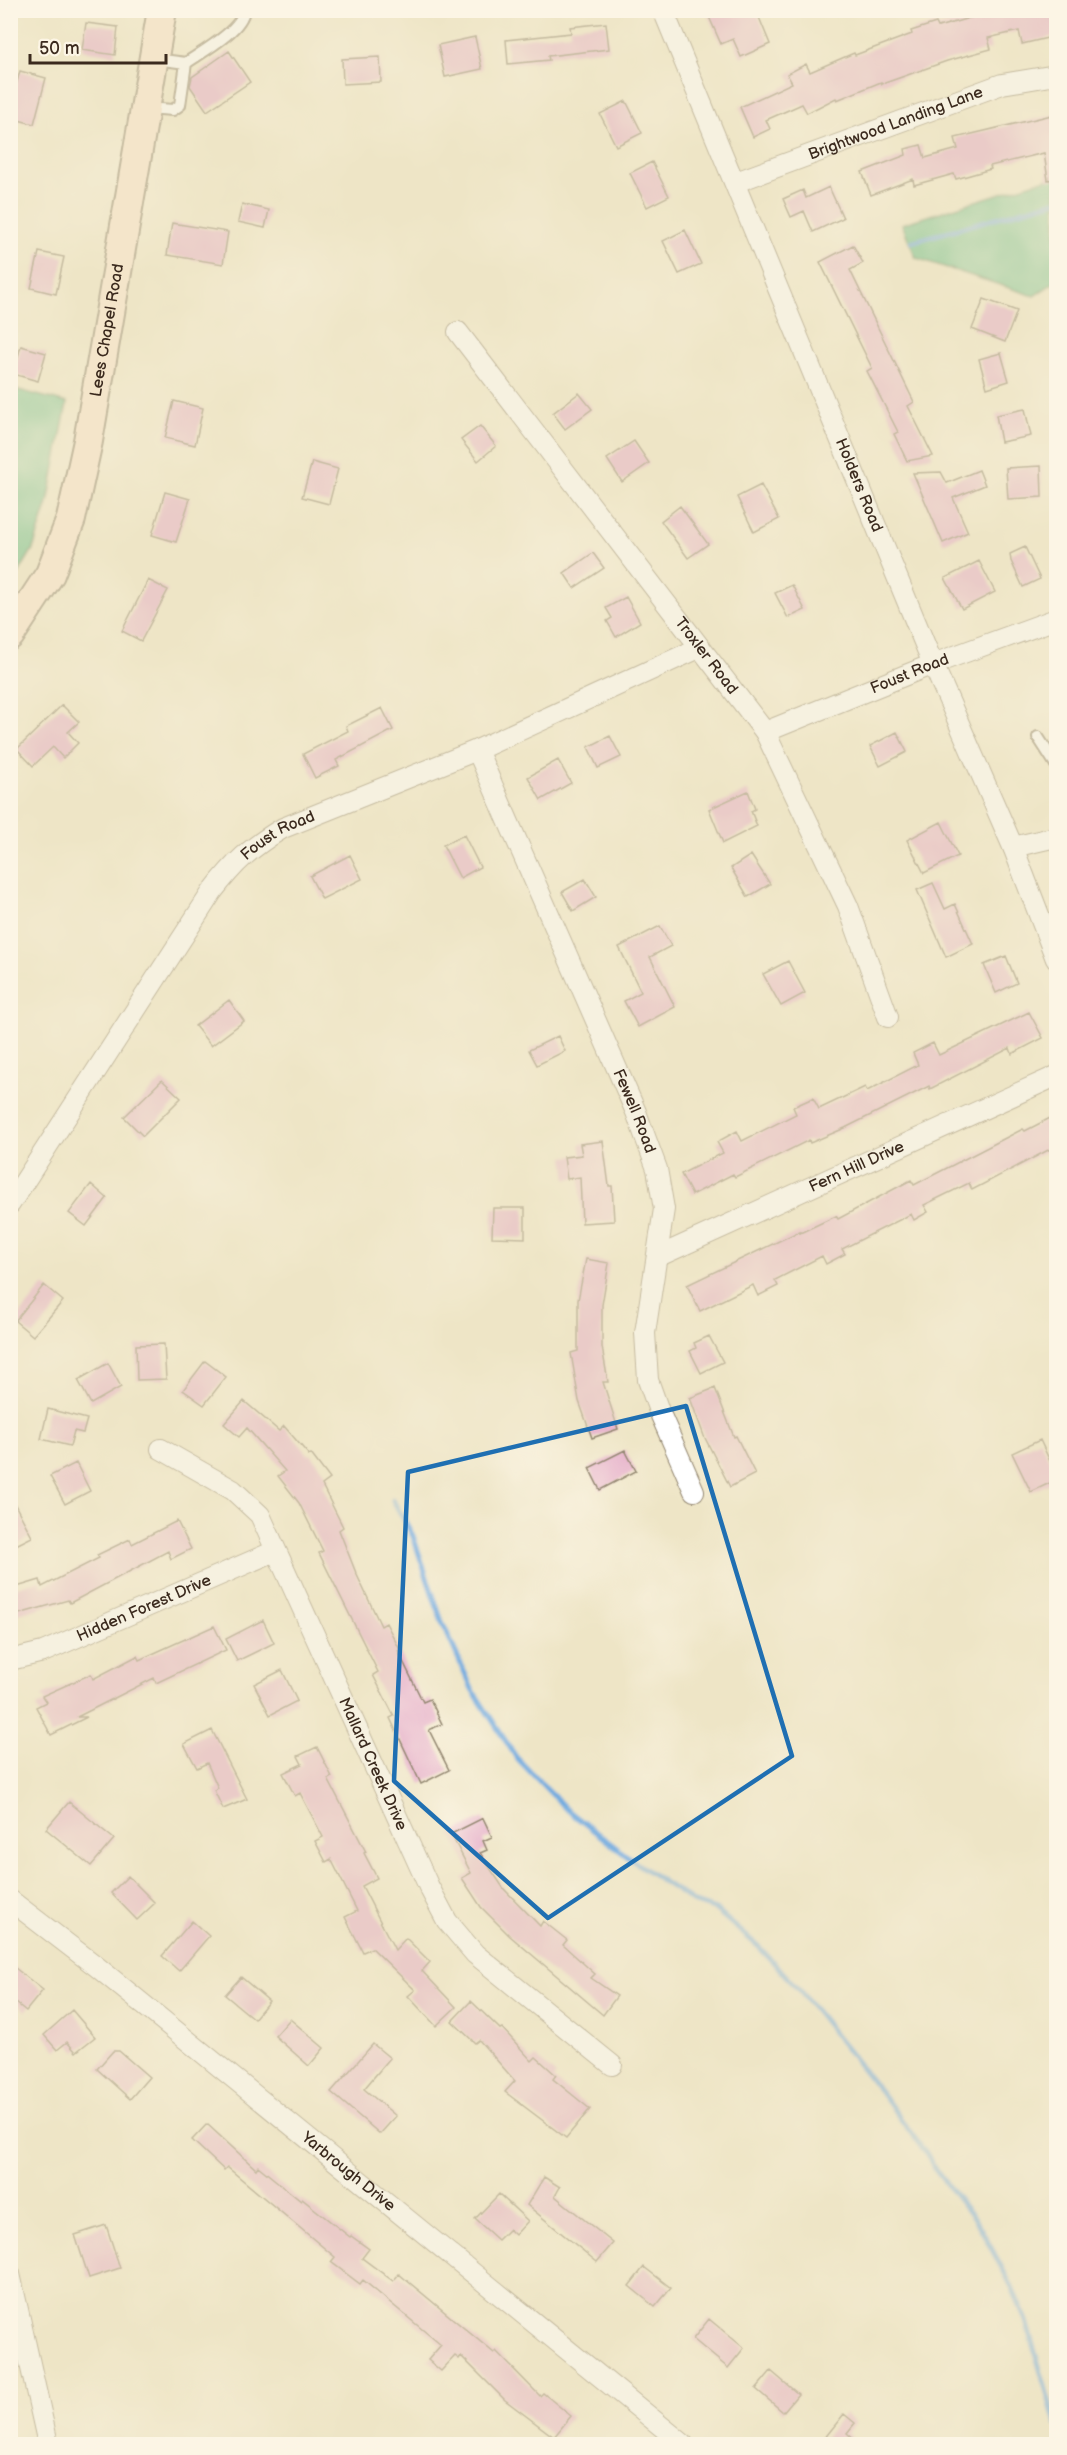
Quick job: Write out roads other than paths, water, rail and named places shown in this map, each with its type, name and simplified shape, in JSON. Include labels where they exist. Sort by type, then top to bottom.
[{"type":"main road","name":"Lees Chapel Road","points":[[10,635],[50,574],[71,519],[85,458],[162,10]]},
{"type":"street","name":"Holders Road","points":[[663,10],[736,182],[933,664],[1013,848],[1056,959]]},
{"type":"street","name":"Brightwood Landing Lane","points":[[736,182],[1002,84],[1056,75]]},
{"type":"street","name":"Troxler Road","points":[[458,332],[765,732],[848,906],[888,1017]]},
{"type":"street","name":"Foust Road","points":[[765,732],[933,664],[1056,619]]},
{"type":"street","name":"Foust Road","points":[[10,1204],[205,902],[234,863],[257,844],[283,828],[477,750],[699,648]]},
{"type":"street","name":"Fewell Road","points":[[477,750],[636,1112],[657,1170],[664,1209],[645,1333],[648,1380],[694,1491]]},
{"type":"street","points":[[1013,848],[1056,837]]},
{"type":"street","name":"Fern Hill Drive","points":[[657,1257],[1056,1076]]},
{"type":"street","name":"Mallard Creek Drive","points":[[161,1449],[233,1490],[260,1515],[429,1887],[447,1921],[474,1954],[612,2065]]},
{"type":"street","name":"Hidden Forest Drive","points":[[10,1660],[44,1652],[275,1551]]},
{"type":"street","name":"Yarbrough Drive","points":[[10,1900],[105,1974],[683,2445]]},
{"type":"street","points":[[10,2274],[48,2445]]},
{"type":"lane","points":[[155,59],[186,63],[234,29],[244,15],[244,10]]},
{"type":"lane","points":[[146,108],[173,110],[180,105],[186,63]]},
{"type":"lane","points":[[1038,737],[1056,765]]},
{"type":"waterway","points":[[911,242],[1056,201]]},
{"type":"waterway","points":[[393,1500],[413,1536],[442,1622],[472,1689],[516,1757],[566,1809],[636,1863],[695,1903],[716,1910],[759,1947],[800,1991],[883,2095],[937,2172],[980,2227],[1012,2287],[1026,2321],[1056,2424]]}]
